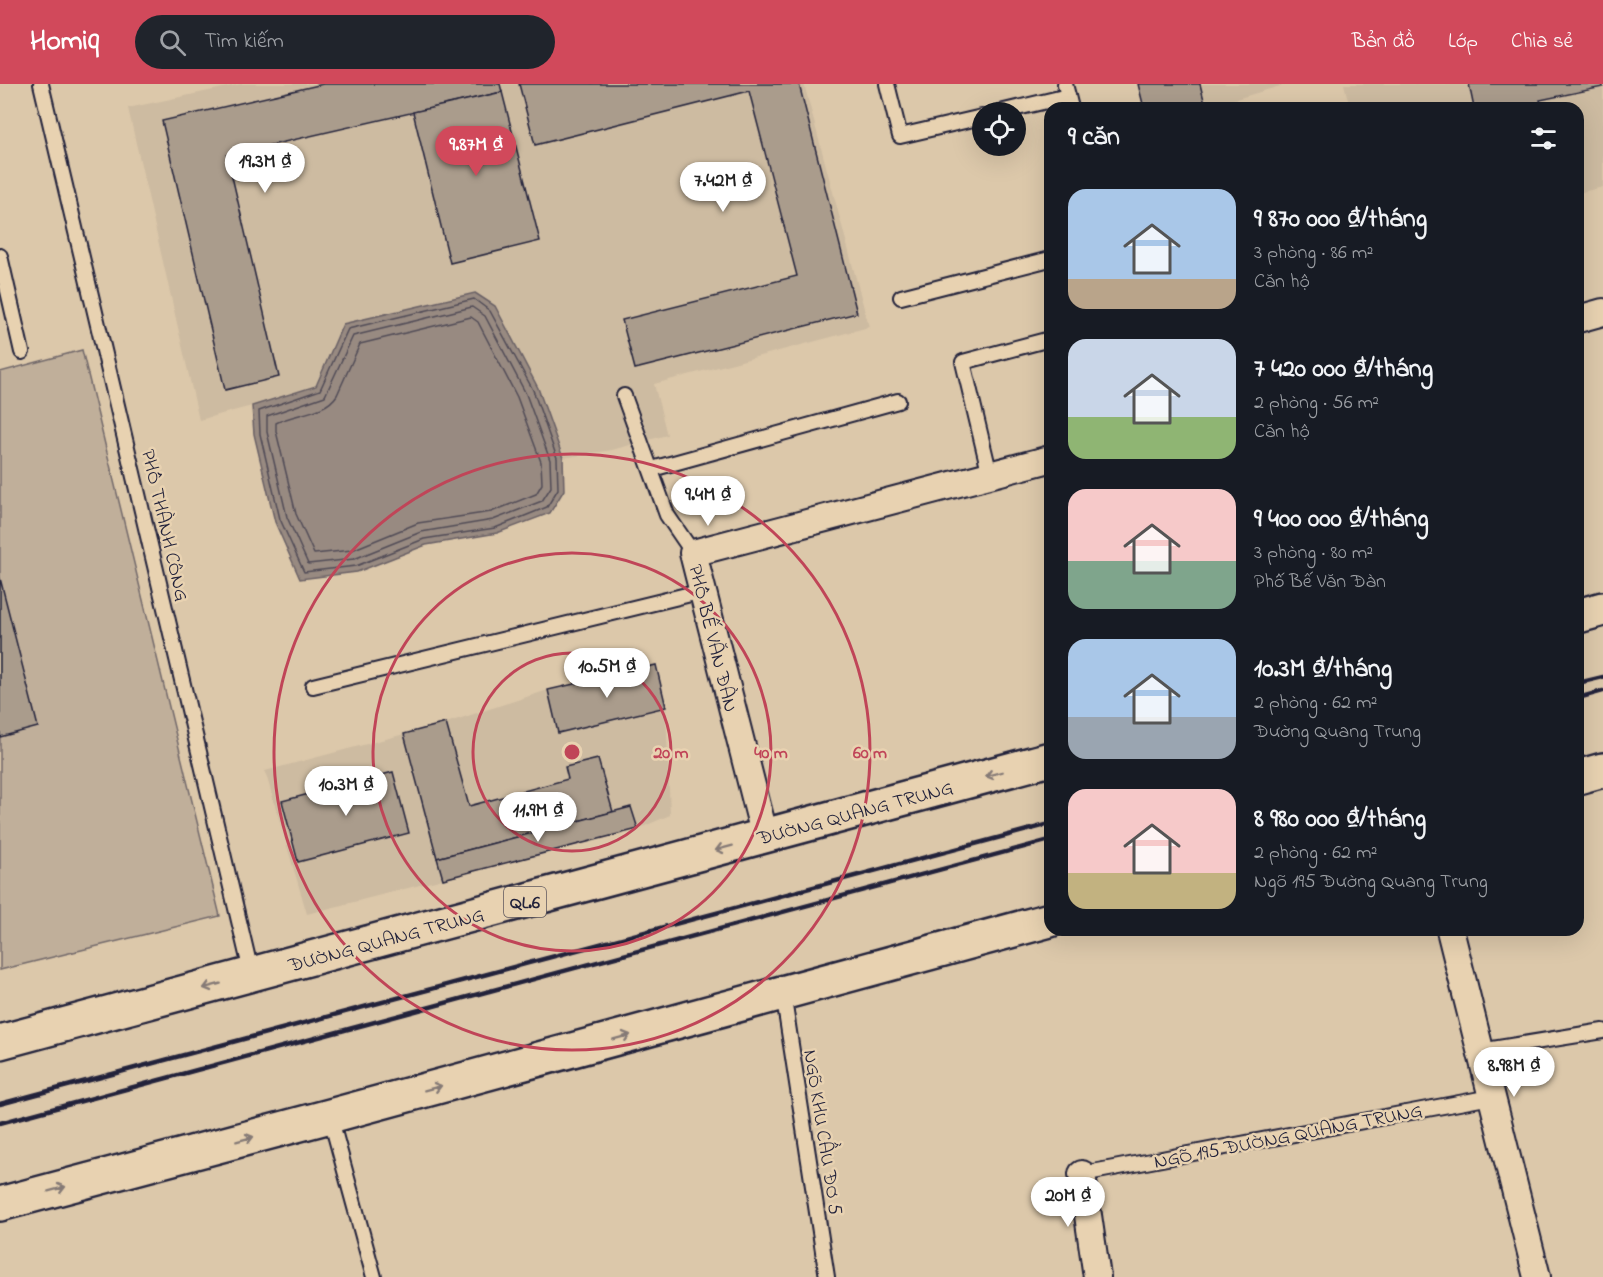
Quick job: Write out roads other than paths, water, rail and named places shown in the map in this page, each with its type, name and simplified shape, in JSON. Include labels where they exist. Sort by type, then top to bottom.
[{"type":"highway","points":[[1584,614],[1603,609]]},
{"type":"highway","name":"ĐƯỜNG QUANG TRUNG","points":[[0,1042],[252,976],[1044,761]]},
{"type":"highway","points":[[1584,775],[1603,770]]},
{"type":"highway","points":[[0,1204],[1044,922]]},
{"type":"street","points":[[1584,317],[1603,312]]},
{"type":"street","name":"PHỐ BẾ VĂN ĐÀN","points":[[765,837],[693,553],[1044,461]]},
{"type":"street","points":[[1451,936],[1537,1277]]},
{"type":"street","name":"NGÕ 195 ĐƯỜNG QUANG TRUNG","points":[[1082,1174],[1097,1277]]},
{"type":"lane","name":"PHỐ THÀNH CÔNG","points":[[41,84],[252,976]]},
{"type":"lane","points":[[887,84],[900,136],[972,119]]},
{"type":"lane","points":[[1026,106],[1068,96]]},
{"type":"lane","points":[[0,256],[22,352]]},
{"type":"lane","points":[[901,297],[1044,261]]},
{"type":"lane","points":[[990,475],[963,362],[1044,341]]},
{"type":"lane","points":[[624,396],[667,515],[693,553]]},
{"type":"lane","points":[[652,469],[898,401]]},
{"type":"lane","points":[[313,686],[703,591]]},
{"type":"lane","name":"NGÕ KHU CẦU ĐƠ 5","points":[[783,993],[827,1277]]},
{"type":"lane","points":[[1480,1051],[1603,1031]]},
{"type":"lane","name":"NGÕ 195 ĐƯỜNG QUANG TRUNG","points":[[1082,1174],[1491,1096]]},
{"type":"lane","points":[[330,1116],[374,1277]]},
{"type":"water","points":[[475,293],[495,306],[538,388],[563,458],[564,490],[550,513],[497,533],[426,545],[357,572],[300,579],[275,522],[254,434],[252,406],[316,386],[343,324]]},
{"type":"railway","points":[[1584,682],[1603,677]]},
{"type":"railway","points":[[1584,696],[1603,691]]},
{"type":"railway","points":[[0,1104],[1044,826]]},
{"type":"railway","points":[[0,1123],[1044,842]]}]
